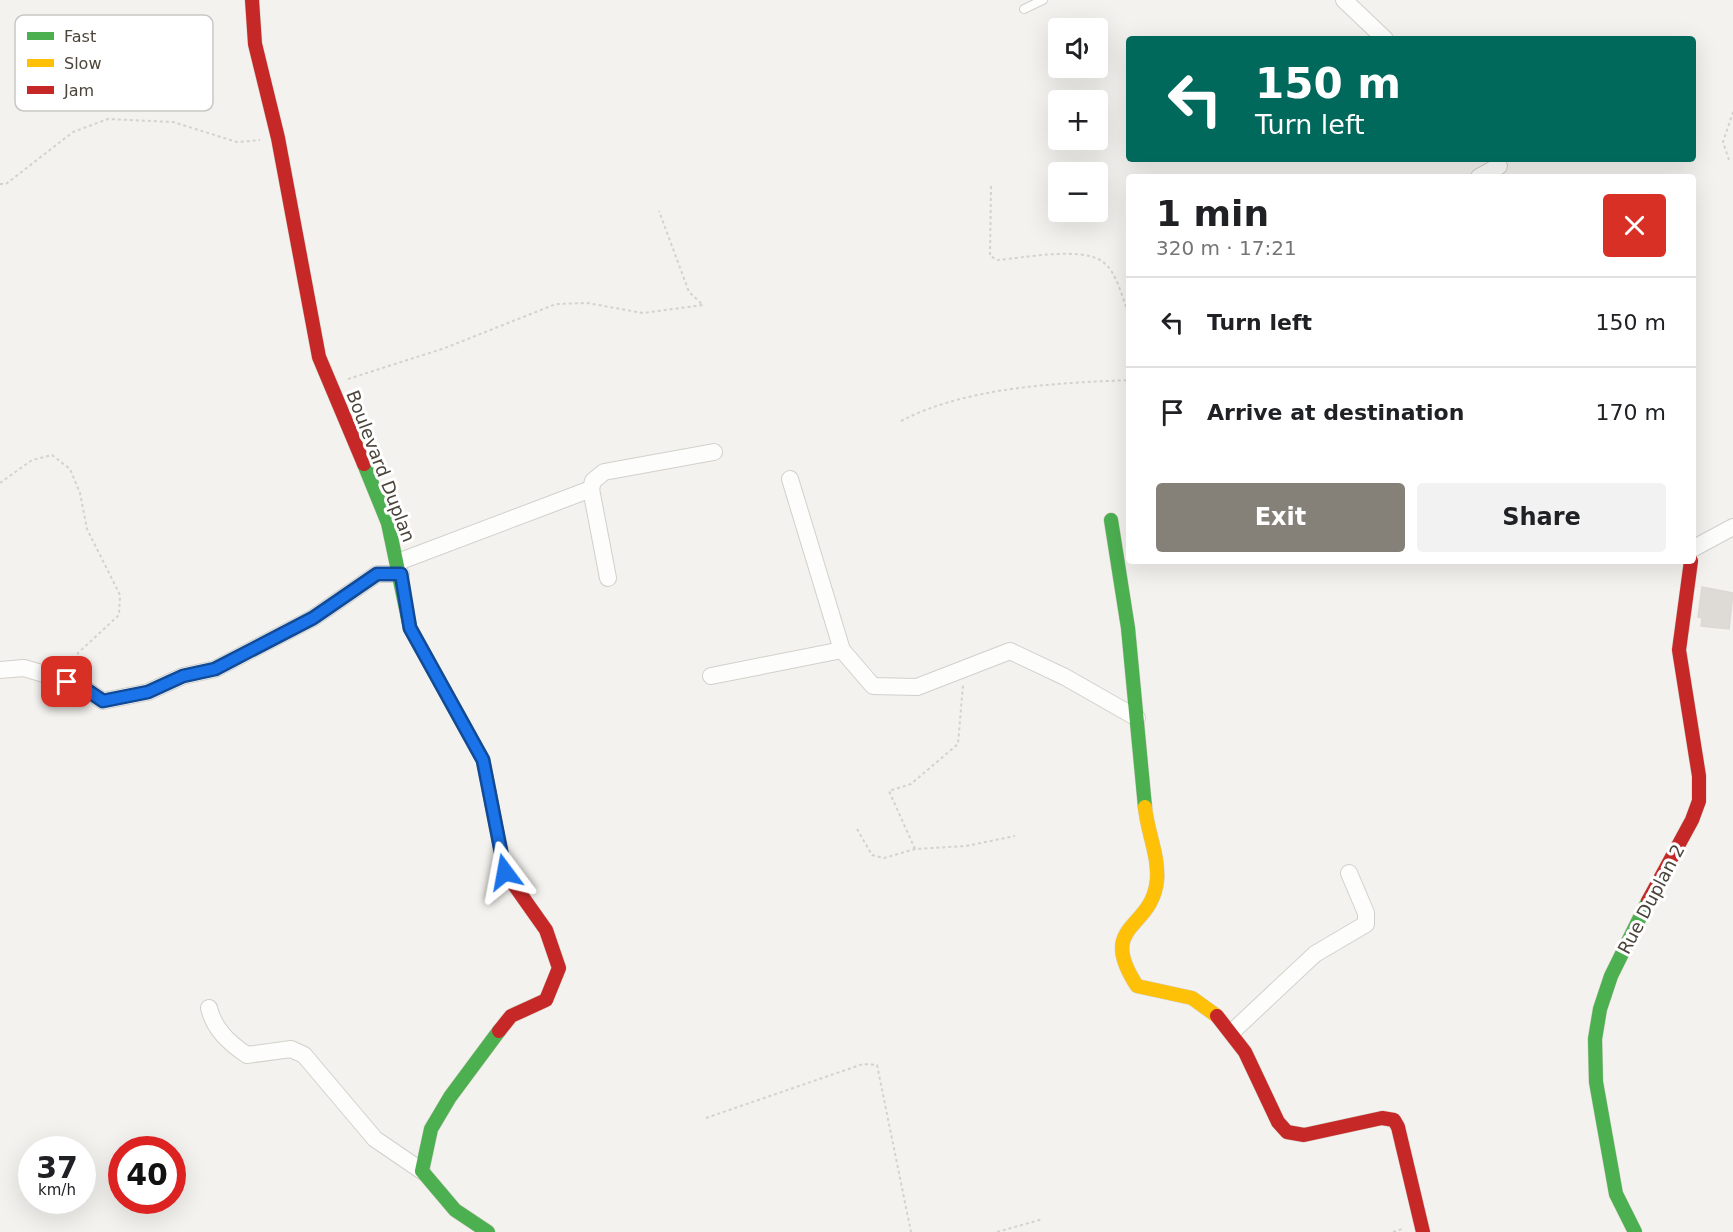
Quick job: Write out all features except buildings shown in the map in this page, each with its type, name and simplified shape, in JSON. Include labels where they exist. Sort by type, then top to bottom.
[{"type":"street","name":"Boulevard Duplan","points":[[252,0],[255,44],[278,138],[319,357],[388,524],[410,628],[483,760],[505,872],[546,930],[559,968],[546,1000],[511,1016],[450,1097],[432,1129],[422,1172]]},
{"type":"street","points":[[1344,0],[1382,36]]},
{"type":"street","points":[[1485,174],[1500,167]]},
{"type":"street","points":[[608,578],[591,489],[598,475],[615,468],[714,452]]},
{"type":"street","points":[[790,479],[842,650],[873,686],[917,687],[1011,651],[1065,676],[1137,718]]},
{"type":"street","points":[[0,670],[24,668],[78,684],[103,701],[148,692],[183,676],[215,669],[265,645],[313,618],[377,574],[399,568],[591,489]]},
{"type":"street","points":[[1111,520],[1123,585],[1146,816],[1158,881],[1152,899],[1125,931],[1122,962],[1137,986],[1201,1002],[1233,1031],[1278,1122],[1287,1132],[1304,1135],[1383,1119],[1394,1120],[1398,1127],[1423,1232]]},
{"type":"street","points":[[1696,547],[1733,527]]},
{"type":"street","name":"Rue Duplan 2","points":[[1635,1232],[1616,1194],[1596,1082],[1595,1039],[1600,1009],[1611,976],[1642,911],[1692,820],[1699,801],[1699,776],[1679,650],[1691,564]]},
{"type":"street","points":[[711,675],[842,650]]},
{"type":"street","points":[[1233,1031],[1315,954],[1366,924],[1366,914],[1349,873]]},
{"type":"street","points":[[210,1008],[212,1021],[232,1045],[247,1055],[291,1049],[304,1055],[375,1138],[422,1172],[455,1210],[488,1232]]},
{"type":"lane","points":[[1024,9],[1043,0]]},
{"type":"path","points":[[1730,160],[1723,142],[1733,112]]},
{"type":"path","points":[[0,184],[6,184],[73,132],[108,119],[173,122],[237,142],[278,138]]},
{"type":"path","points":[[991,186],[990,256],[998,260],[1074,254],[1092,256],[1104,262],[1113,275],[1126,306]]},
{"type":"path","points":[[331,384],[445,348],[556,304],[587,303],[643,313],[703,305],[689,292],[659,211]]},
{"type":"path","points":[[901,421],[917,413],[981,395],[1069,382],[1126,380]]},
{"type":"path","points":[[0,483],[32,460],[52,455],[70,469],[80,493],[87,529],[120,595],[119,615],[78,653],[67,682]]},
{"type":"path","points":[[915,849],[890,791],[911,784],[958,744],[965,668]]},
{"type":"path","points":[[857,829],[872,855],[884,858],[915,849],[966,846],[1015,836]]},
{"type":"path","points":[[706,1118],[863,1064],[877,1065],[911,1232]]},
{"type":"path","points":[[998,1232],[1043,1219]]},
{"type":"traffic: fast","points":[[364,464],[388,523],[410,628],[483,760],[489,790]]},
{"type":"traffic: fast","points":[[1111,520],[1128,628],[1145,807]]},
{"type":"traffic: fast","points":[[1635,1232],[1616,1194],[1596,1082],[1595,1039],[1600,1009],[1611,976],[1648,901]]},
{"type":"traffic: fast","points":[[488,1232],[455,1210],[422,1171],[431,1129],[450,1097],[499,1031]]},
{"type":"traffic: slow","points":[[1145,807],[1156,862],[1157,880],[1153,897],[1124,938],[1122,950],[1126,965],[1137,986],[1192,998],[1217,1016]]},
{"type":"traffic: jam","points":[[252,0],[255,44],[278,138],[319,357],[364,464]]},
{"type":"traffic: jam","points":[[1648,901],[1692,820],[1699,801],[1699,776],[1679,650],[1691,564]]},
{"type":"traffic: jam","points":[[489,790],[505,872],[546,930],[559,968],[546,1000],[511,1016],[499,1031]]},
{"type":"traffic: jam","points":[[1217,1016],[1245,1052],[1278,1122],[1287,1132],[1304,1135],[1382,1118],[1394,1120],[1398,1127],[1423,1232]]},
{"type":"route","points":[[67,682],[78,684],[103,701],[148,692],[183,676],[215,669],[265,645],[313,618],[377,574],[401,574],[410,628],[483,760],[493,821],[505,872]]}]
